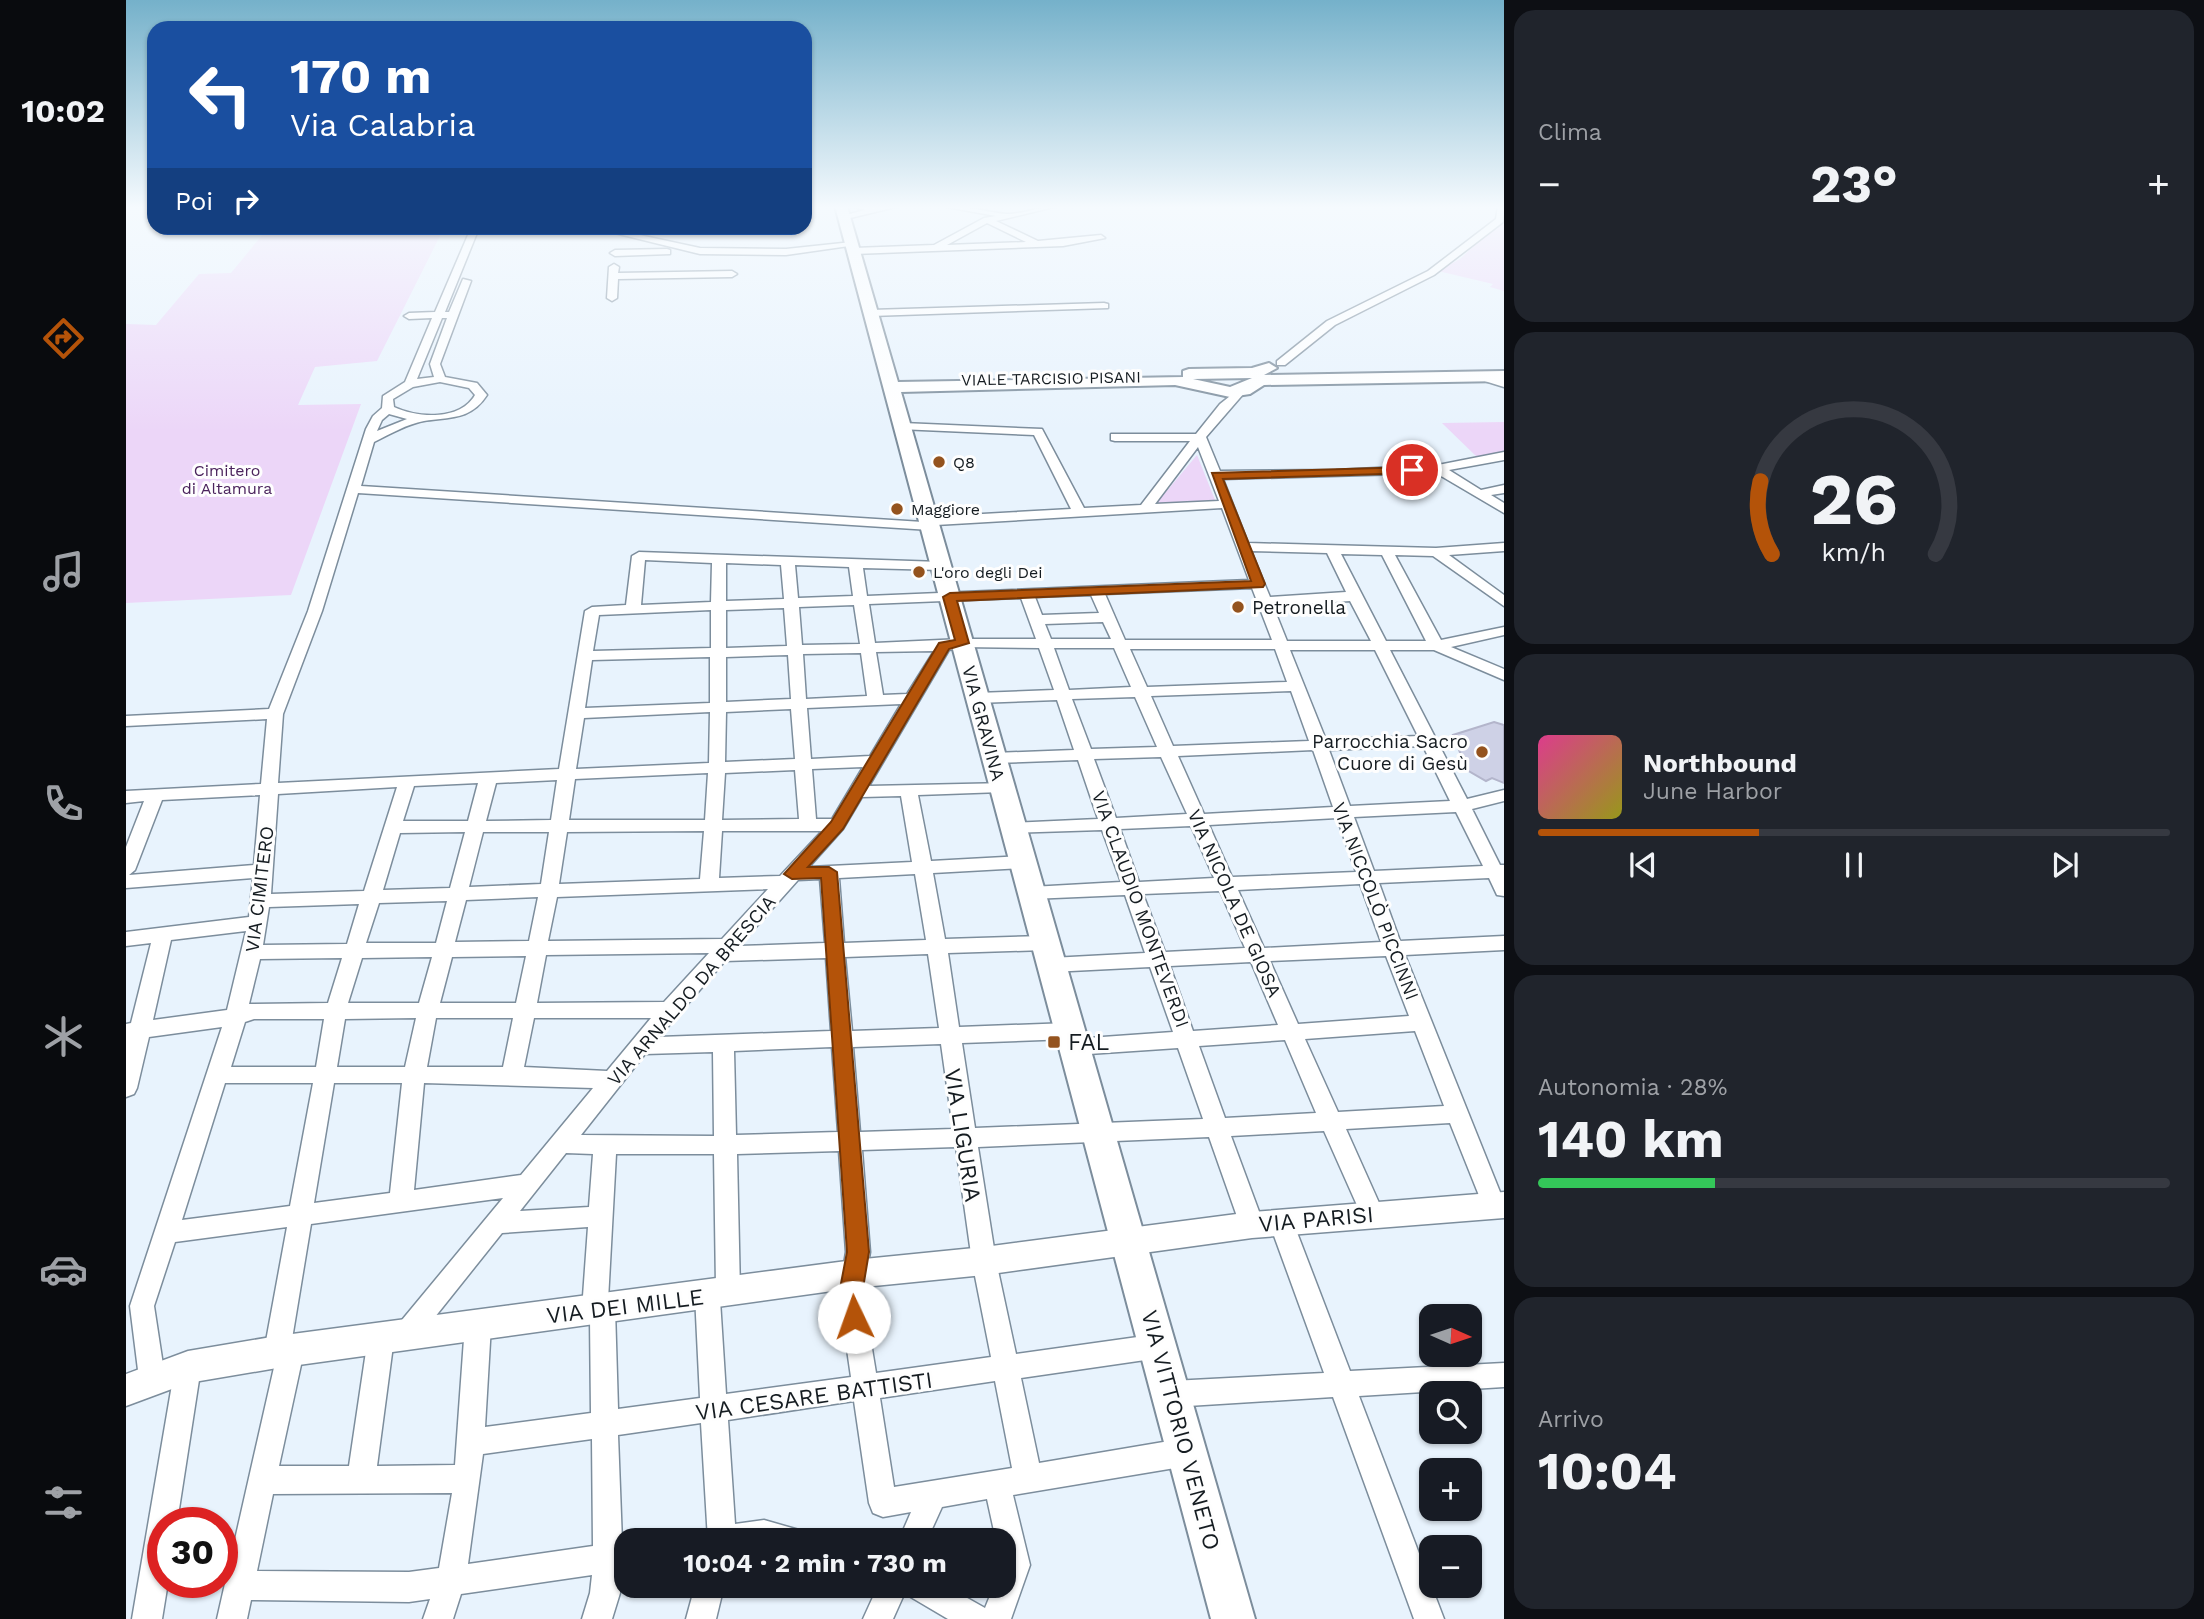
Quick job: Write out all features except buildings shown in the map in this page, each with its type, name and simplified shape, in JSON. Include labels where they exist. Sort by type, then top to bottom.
[{"type":"main road","name":"VIA GRAVINA","points":[[862,282],[950,597],[953,645],[977,698],[1129,1241]]},
{"type":"main road","points":[[1211,383],[1239,392],[1261,380],[1299,366],[1338,372],[1504,370]]},
{"type":"main road","points":[[1211,383],[1299,366],[1504,376]]},
{"type":"main road","name":"VIALE TARCISIO PISANI","points":[[891,384],[1175,380],[1211,383]]},
{"type":"main road","name":"VIA VITTORIO VENETO","points":[[1129,1241],[1233,1619]]},
{"type":"street","points":[[410,384],[453,282]]},
{"type":"street","points":[[440,379],[435,364],[466,282]]},
{"type":"street","points":[[612,298],[613,282]]},
{"type":"street","points":[[1299,366],[1331,323],[1414,282]]},
{"type":"street","points":[[871,313],[1104,306]]},
{"type":"street","points":[[409,316],[453,315]]},
{"type":"street","points":[[1479,376],[1504,384]]},
{"type":"street","points":[[369,440],[394,426],[453,415],[480,400],[481,395],[473,385],[440,379],[410,384]]},
{"type":"street","points":[[1211,383],[1224,406]]},
{"type":"street","name":"VIA CIMITERO","points":[[139,1384],[134,1301],[165,1233],[236,1017],[252,952],[261,901],[275,715],[315,611],[377,418],[388,409],[387,398],[410,384]]},
{"type":"street","points":[[1144,508],[1201,439],[1224,406],[1239,392]]},
{"type":"street","points":[[388,409],[409,418],[425,419]]},
{"type":"street","points":[[903,427],[1038,432],[1079,512]]},
{"type":"street","points":[[1115,437],[1201,439]]},
{"type":"street","name":"VIA NICCOLÒ PICCINNI","points":[[1201,439],[1319,744],[1392,946],[1459,1114],[1499,1205]]},
{"type":"street","points":[[1216,475],[1336,474],[1438,469],[1504,456]]},
{"type":"street","points":[[1438,469],[1504,509]]},
{"type":"street","points":[[354,489],[929,523],[1227,504]]},
{"type":"street","points":[[1479,494],[1504,489]]},
{"type":"street","points":[[1244,547],[1387,552],[1504,547]]},
{"type":"street","points":[[1031,892],[1367,877],[1501,878],[1427,741],[1332,551]]},
{"type":"street","points":[[1387,552],[1436,646],[1504,675]]},
{"type":"street","points":[[1436,552],[1504,602]]},
{"type":"street","points":[[633,610],[639,556],[941,566]]},
{"type":"street","points":[[709,884],[717,768],[719,558]]},
{"type":"street","points":[[788,560],[806,762],[808,825]]},
{"type":"street","points":[[855,562],[876,701]]},
{"type":"street","points":[[512,1075],[549,890],[592,611],[1258,584]]},
{"type":"street","name":"VIA NICOLA DE GIOSA","points":[[1097,592],[1372,1213]]},
{"type":"street","name":"VIA CLAUDIO MONTEVERDI","points":[[1027,594],[1219,1129],[1341,1382],[1429,1619]]},
{"type":"street","points":[[1264,603],[1354,596]]},
{"type":"street","points":[[1036,620],[1108,617]]},
{"type":"street","points":[[586,656],[1044,643],[1436,646],[1504,631]]},
{"type":"street","name":"VIA ARNALDO DA BRESCIA","points":[[393,1336],[498,1223],[669,1010],[837,825],[913,699],[953,645]]},
{"type":"street","points":[[977,698],[1296,686]]},
{"type":"street","points":[[577,713],[913,699]]},
{"type":"street","points":[[126,721],[275,715]]},
{"type":"street","points":[[994,758],[1427,741]]},
{"type":"street","points":[[126,797],[407,780],[488,779],[806,762],[877,761]]},
{"type":"street","points":[[401,1200],[414,1076],[428,1009],[488,779]]},
{"type":"street","points":[[232,1619],[262,1480],[284,1352],[322,1077],[336,1010],[369,895],[407,780]]},
{"type":"street","points":[[859,792],[1002,787]]},
{"type":"street","name":"VIA LIGURIA","points":[[909,791],[937,948],[963,1136],[984,1261],[1028,1478]]},
{"type":"street","points":[[1013,829],[1198,822],[1463,806],[1504,795]]},
{"type":"street","points":[[126,870],[155,796]]},
{"type":"street","points":[[391,827],[837,825]]},
{"type":"street","points":[[261,901],[709,884],[829,872],[1022,862]]},
{"type":"street","points":[[126,882],[262,871]]},
{"type":"street","points":[[829,872],[858,1252],[851,1294],[883,1503],[1187,1452]]},
{"type":"street","points":[[126,939],[257,923]]},
{"type":"street","points":[[126,1088],[132,1032],[163,934]]},
{"type":"street","points":[[252,952],[536,948],[835,951],[937,948],[1156,959],[1392,946],[1504,943]]},
{"type":"street","points":[[132,1032],[236,1017],[253,1011],[669,1010]]},
{"type":"street","points":[[642,1046],[948,1035],[1189,1040],[1422,1023]]},
{"type":"street","points":[[722,1528],[715,1410],[725,1145],[723,1043]]},
{"type":"street","points":[[217,1075],[512,1075],[613,1080]]},
{"type":"street","points":[[561,1144],[725,1145],[1099,1134],[1459,1114]]},
{"type":"street","points":[[605,1144],[598,1309],[604,1424],[614,1528]]},
{"type":"street","points":[[165,1233],[530,1184]]},
{"type":"street","name":"VIA PARISI","points":[[1129,1241],[1372,1213],[1499,1205]]},
{"type":"street","points":[[498,1223],[601,1216]]},
{"type":"street","name":"VIA DEI MILLE","points":[[139,1384],[188,1367],[393,1336],[854,1274],[984,1261],[1129,1241]]},
{"type":"street","points":[[438,1619],[452,1582],[465,1479],[478,1325]]},
{"type":"street","points":[[361,1480],[393,1336]]},
{"type":"street","name":"VIA CESARE BATTISTI","points":[[468,1443],[1158,1346]]},
{"type":"street","points":[[147,1619],[188,1367]]},
{"type":"street","points":[[1172,1394],[1341,1382],[1504,1375]]},
{"type":"street","points":[[262,1480],[465,1479]]},
{"type":"street","points":[[996,1619],[1016,1565],[997,1484]]},
{"type":"street","points":[[918,1528],[933,1494]]},
{"type":"street","points":[[240,1585],[409,1587],[614,1557]]},
{"type":"street","points":[[597,1619],[614,1566]]},
{"type":"street","points":[[701,1619],[707,1598]]},
{"type":"street","points":[[940,1598],[976,1619]]},
{"type":"green space","name":"Cimitero di Altamura","points":[[193,282],[417,282],[377,361],[315,367],[298,405],[361,404],[291,595],[126,603],[126,324],[156,325]]},
{"type":"green space","points":[[1483,282],[1504,282],[1504,291],[1490,287],[1493,284]]},
{"type":"green space","points":[[1504,422],[1504,453],[1478,458],[1442,423]]},
{"type":"green space","points":[[1197,455],[1215,500],[1155,505]]},
{"type":"place","name":"Q8","points":[[939,462]]},
{"type":"place","name":"Maggiore","points":[[897,509]]},
{"type":"place","name":"L'oro degli Dei","points":[[919,572]]},
{"type":"place","name":"Petronella","points":[[1238,607]]},
{"type":"place","name":"Parrocchia Sacro Cuore di Gesù","points":[[1482,752]]},
{"type":"place","name":"FAL","points":[[1054,1042]]},
{"type":"route","points":[[854,1317],[851,1294],[858,1252],[829,872],[792,874],[837,825],[944,646],[962,643],[950,597],[1258,584],[1216,475],[1412,470]]}]
